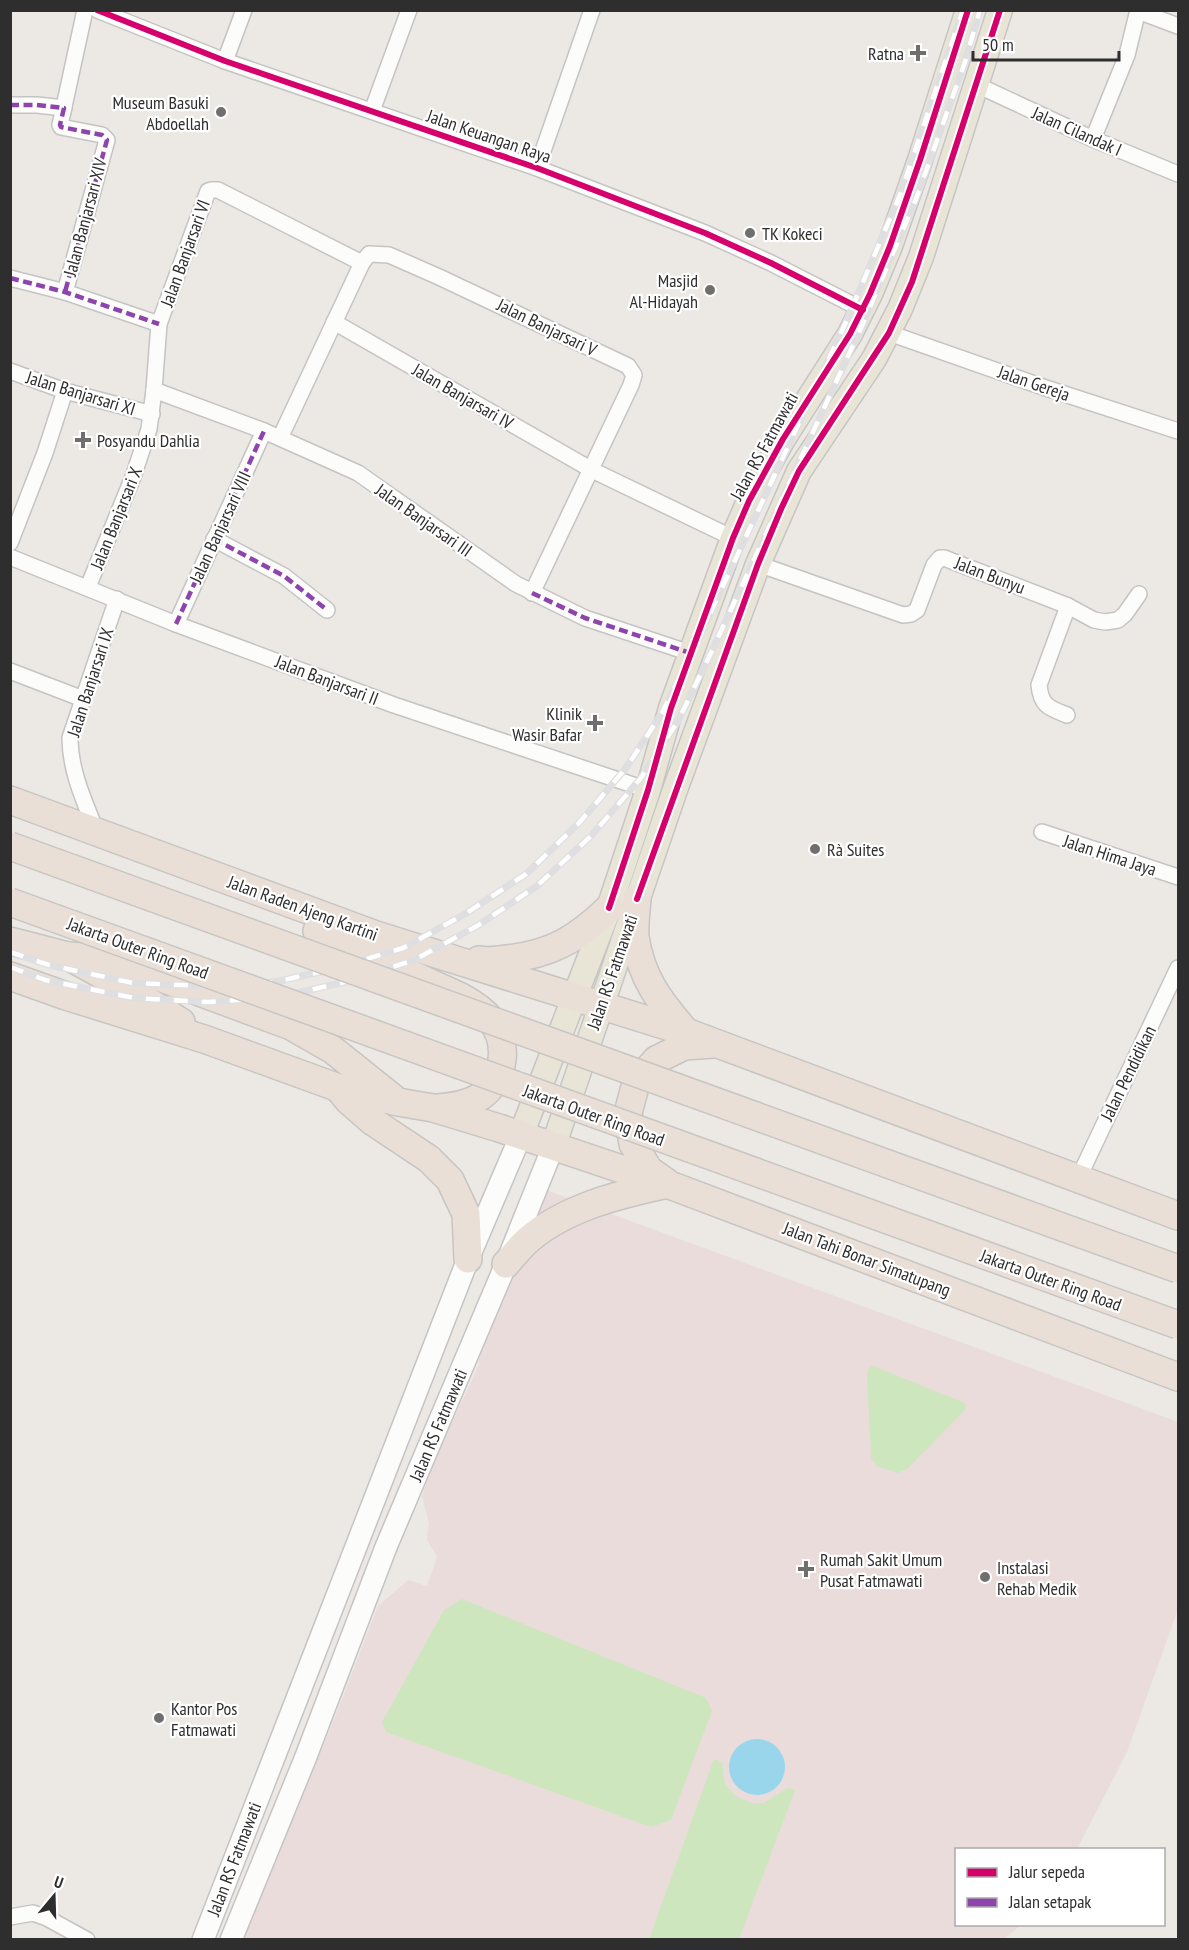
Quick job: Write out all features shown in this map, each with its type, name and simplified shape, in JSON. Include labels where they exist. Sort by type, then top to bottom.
[{"type":"highway","name":"Jalan Raden Ajeng Kartini","points":[[10,800],[69,824],[376,935],[587,1001]]},
{"type":"highway","points":[[10,811],[69,824]]},
{"type":"highway","points":[[10,846],[1179,1269]]},
{"type":"highway","points":[[139,849],[461,997],[480,1009],[496,1028],[501,1043],[503,1056],[497,1077],[484,1093],[472,1101],[457,1106],[434,1108]]},
{"type":"highway","points":[[637,899],[635,936],[644,971],[661,1004],[686,1032]]},
{"type":"highway","name":"Jakarta Outer Ring Road","points":[[10,902],[650,1136],[1179,1325]]},
{"type":"highway","points":[[445,955],[484,961],[526,957],[561,946],[590,926],[609,908]]},
{"type":"highway","points":[[10,934],[23,943],[68,956],[128,989],[204,1039]]},
{"type":"highway","points":[[68,956],[92,957],[124,964],[291,1026],[333,1050],[398,1102]]},
{"type":"highway","points":[[10,976],[204,1039],[339,1088],[434,1108],[553,1147]]},
{"type":"highway","points":[[587,1001],[686,1032],[1179,1216]]},
{"type":"highway","points":[[669,1186],[649,1170],[633,1144],[628,1113],[636,1083],[656,1060],[684,1046],[718,1044]]},
{"type":"highway","points":[[339,1088],[348,1100],[372,1121],[429,1159],[450,1180],[465,1214],[468,1259]]},
{"type":"highway","name":"Jalan Tahi Bonar Simatupang","points":[[553,1147],[669,1186],[1179,1377]]},
{"type":"highway","points":[[506,1264],[528,1240],[559,1220],[610,1198],[669,1186]]},
{"type":"main road","name":"Jalan RS Fatmawati","points":[[231,1940],[305,1759],[386,1547],[553,1147],[609,908],[648,790],[670,708],[733,538],[749,501],[783,439],[863,310],[890,246],[968,10]]},
{"type":"main road","name":"Jalan RS Fatmawati","points":[[203,1940],[468,1259],[521,1135],[637,899],[758,564],[799,471],[889,333],[918,266],[1000,10]]},
{"type":"main road","points":[[277,1750],[305,1759]]},
{"type":"street","points":[[10,105],[64,108],[85,10]]},
{"type":"street","name":"Jalan Keuangan Raya","points":[[97,10],[225,61],[537,168],[705,233],[771,263],[863,310]]},
{"type":"street","points":[[225,61],[244,10]]},
{"type":"street","points":[[372,111],[409,10]]},
{"type":"street","points":[[537,168],[592,10]]},
{"type":"street","points":[[1093,139],[1127,55],[1138,11],[1179,26]]},
{"type":"street","name":"Jalan Cilandak I","points":[[977,85],[1093,139],[1179,174]]},
{"type":"street","name":"Jalan Banjarsari XIV","points":[[64,108],[61,128],[102,135],[106,140],[65,292]]},
{"type":"street","name":"Jalan Banjarsari VI","points":[[152,414],[159,324],[208,191],[218,190],[362,263]]},
{"type":"street","name":"Jalan Banjarsari V","points":[[362,263],[369,254],[389,255],[513,310],[628,366],[634,375],[631,385],[592,470]]},
{"type":"street","points":[[280,438],[362,263]]},
{"type":"street","points":[[10,278],[65,292],[159,324]]},
{"type":"street","name":"Jalan Banjarsari IV","points":[[334,322],[592,470],[733,538]]},
{"type":"street","name":"Jalan Gereja","points":[[889,333],[1046,388],[1179,431]]},
{"type":"street","name":"Jalan Banjarsari XI","points":[[10,371],[65,391],[152,414]]},
{"type":"street","name":"Jalan Banjarsari III","points":[[154,390],[264,431],[358,473],[507,578],[532,593],[585,618],[690,653]]},
{"type":"street","points":[[10,543],[45,453],[65,391]]},
{"type":"street","name":"Jalan Banjarsari X","points":[[88,587],[133,477],[152,414]]},
{"type":"street","name":"Jalan Banjarsari VIII","points":[[176,624],[264,431]]},
{"type":"street","points":[[532,593],[592,470]]},
{"type":"street","points":[[214,539],[284,576],[327,610]]},
{"type":"street","name":"Jalan Banjarsari II","points":[[10,557],[176,624],[394,705],[648,790]]},
{"type":"street","name":"Jalan Bunyu","points":[[758,564],[903,615],[909,615],[918,609],[935,561],[944,558],[1068,606],[1094,620],[1105,622],[1118,620],[1139,594]]},
{"type":"street","name":"Jalan Banjarsari IX","points":[[97,833],[78,784],[70,753],[70,738],[117,599]]},
{"type":"street","points":[[1067,715],[1045,704],[1040,698],[1039,685],[1068,606]]},
{"type":"street","points":[[10,672],[83,699]]},
{"type":"street","name":"Jalan Hima Jaya","points":[[1042,832],[1179,877]]},
{"type":"street","name":"Jalan Pendidikan","points":[[1078,1179],[1179,968]]},
{"type":"street","points":[[10,1917],[33,1912],[87,1940]]},
{"type":"shaded area","name":"Rumah Sakit Umum Pusat Fatmawati","points":[[546,1190],[1178,1422],[1178,1609],[1127,1752],[1078,1848],[955,1848],[955,1926],[1020,1926],[1004,1939],[243,1940],[378,1606],[408,1580],[427,1586],[437,1557],[427,1539],[429,1523],[422,1496],[436,1457],[479,1365],[478,1354],[502,1304]]},
{"type":"green space","points":[[873,1366],[965,1403],[966,1406],[965,1410],[907,1469],[897,1473],[877,1466],[871,1458],[867,1373]]},
{"type":"green space","points":[[462,1599],[706,1698],[712,1711],[671,1820],[651,1827],[386,1732],[382,1722],[444,1610]]},
{"type":"green space","points":[[714,1759],[722,1762],[725,1784],[736,1796],[751,1803],[763,1803],[788,1788],[795,1790],[739,1939],[649,1939]]},
{"type":"water","points":[[751,1739],[763,1739],[777,1747],[785,1761],[783,1778],[777,1787],[763,1795],[751,1795],[734,1783],[729,1773],[729,1761],[741,1744]]},
{"type":"railway","points":[[10,952],[49,965],[133,983],[205,986],[275,982],[337,968],[403,948],[465,914],[526,874],[579,823],[626,768],[662,713],[695,646],[846,322],[900,195],[963,10]]},
{"type":"railway","points":[[10,967],[45,980],[134,998],[208,1002],[280,997],[349,981],[414,960],[477,926],[537,886],[592,835],[641,778],[678,721],[710,655],[861,328],[916,199],[965,62],[980,10]]},
{"type":"marked path","points":[[10,105],[64,108],[61,127],[102,135],[107,140],[65,292]]},
{"type":"marked path","points":[[10,278],[65,292],[159,324]]},
{"type":"marked path","points":[[176,624],[264,431]]},
{"type":"marked path","points":[[214,539],[284,576],[327,610]]},
{"type":"marked path","points":[[532,593],[585,618],[690,653]]},
{"type":"cycle path","points":[[97,10],[225,61],[537,168],[705,233],[771,263],[863,310]]},
{"type":"cycle path","points":[[609,908],[648,790],[671,708],[733,538],[749,501],[783,439],[850,334],[870,294],[890,246],[920,160],[968,10]]},
{"type":"cycle path","points":[[637,899],[758,564],[781,509],[799,471],[889,333],[912,282],[1000,10]]},
{"type":"place","name":"Ratna","points":[[918,53]]},
{"type":"place","name":"Museum Basuki Abdoellah","points":[[221,112]]},
{"type":"place","name":"TK Kokeci","points":[[750,233]]},
{"type":"place","name":"Masjid Al-Hidayah","points":[[710,290]]},
{"type":"place","name":"Posyandu Dahlia","points":[[83,440]]},
{"type":"place","name":"Klinik Wasir Bafar","points":[[595,723]]},
{"type":"place","name":"Rà Suites","points":[[815,849]]},
{"type":"place","name":"Rumah Sakit Umum Pusat Fatmawati","points":[[806,1569]]},
{"type":"place","name":"Instalasi Rehab Medik","points":[[985,1577]]},
{"type":"place","name":"Kantor Pos Fatmawati","points":[[159,1718]]}]
